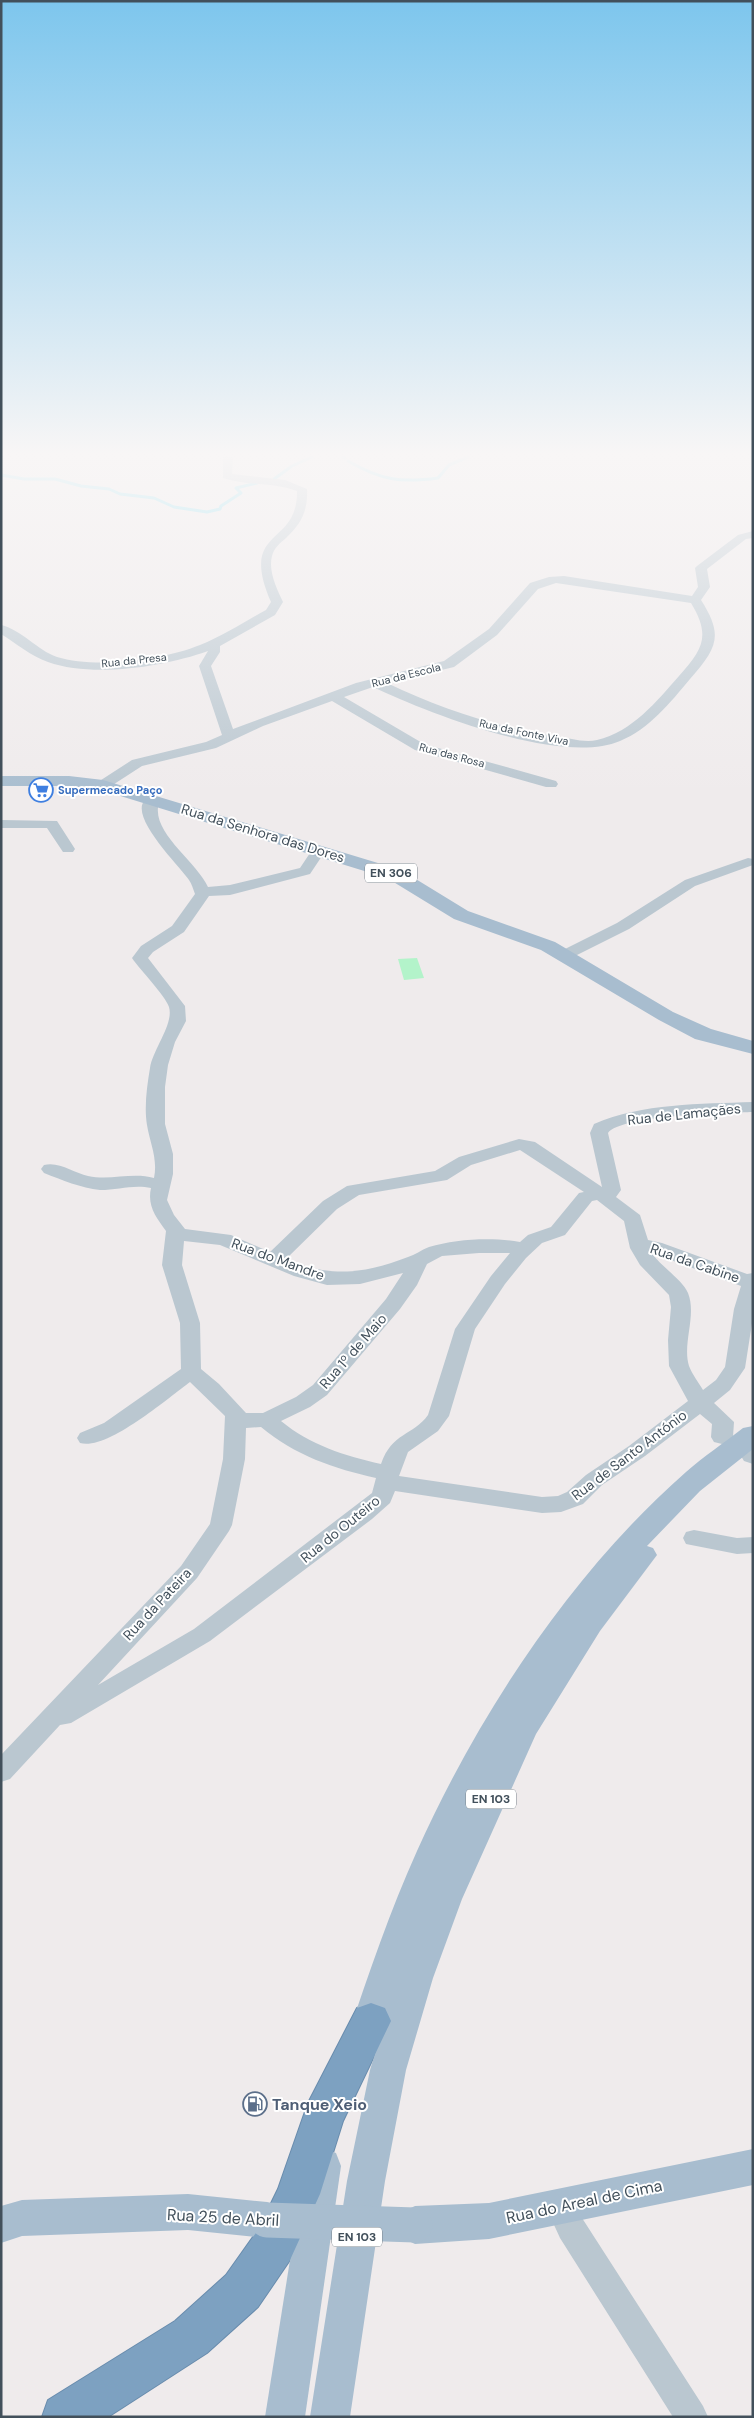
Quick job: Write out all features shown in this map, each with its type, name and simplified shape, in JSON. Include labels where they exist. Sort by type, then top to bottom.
[{"type":"highway","points":[[65,2417],[191,2337],[242,2291],[274,2245],[298,2194],[323,2117],[371,2021]]},
{"type":"main road","name":"Rua da Senhora das Dores","points":[[1,781],[69,780],[104,785],[394,874],[462,915],[533,940],[565,955],[666,1016],[703,1034],[753,1048]]},
{"type":"main road","name":"EN 103","points":[[285,2417],[323,2169],[400,1934],[445,1827],[502,1719],[574,1612],[629,1548],[691,1483],[743,1436]]},
{"type":"main road","name":"EN 103","points":[[330,2417],[366,2181],[388,2070],[416,1978],[446,1898],[523,1729],[590,1623],[644,1554],[743,1436]]},
{"type":"main road","name":"Rua do Areal de Cima","points":[[415,2225],[489,2221],[753,2167]]},
{"type":"main road","name":"Rua 25 de Abril","points":[[1,2225],[22,2218],[188,2212],[267,2220],[415,2225]]},
{"type":"street","name":"Rua da Presa","points":[[1,629],[54,660],[76,663],[115,664],[194,652],[271,612],[277,602],[270,584],[267,570]]},
{"type":"street","points":[[695,600],[704,587],[701,570]]},
{"type":"street","name":"Rua da Escola","points":[[104,785],[137,763],[210,745],[228,736],[333,696],[449,664],[493,632],[534,586],[552,579],[668,598],[695,600]]},
{"type":"street","name":"Rua da Fonte Viva","points":[[375,683],[454,716],[545,739],[584,745],[601,744],[632,731],[646,719],[702,657],[710,645],[708,625],[695,600]]},
{"type":"street","points":[[213,643],[214,652],[205,666],[228,736]]},
{"type":"street","name":"Rua das Rosa","points":[[333,696],[420,747],[451,754],[551,784]]},
{"type":"street","points":[[153,800],[148,809],[150,818],[157,830],[197,880],[203,894],[178,929],[147,949],[140,958],[177,1006],[178,1021],[167,1042],[159,1065],[156,1087],[156,1124],[164,1154],[158,1200],[165,1216],[176,1230],[172,1266],[190,1323],[191,1372],[212,1389],[236,1414],[235,1421]]},
{"type":"street","points":[[1,824],[52,824],[68,848]]},
{"type":"street","points":[[202,892],[230,890],[305,871],[309,867],[313,855],[319,850]]},
{"type":"street","points":[[565,955],[623,926],[690,883],[748,862]]},
{"type":"street","name":"Rua de Lamaçães","points":[[603,1196],[612,1190],[612,1182],[604,1156],[600,1128],[632,1117],[753,1107]]},
{"type":"street","points":[[272,1260],[330,1205],[354,1190],[440,1176],[465,1161],[519,1144],[529,1146],[603,1196],[633,1219],[639,1245],[650,1266],[678,1293]]},
{"type":"street","points":[[50,1170],[83,1181],[101,1184],[140,1180],[161,1185]]},
{"type":"street","name":"Rua do Outeiro","points":[[45,1726],[202,1635],[364,1513],[382,1497],[392,1461],[400,1447],[432,1426],[438,1416],[465,1329],[498,1280],[524,1248],[535,1239],[558,1231],[586,1197],[603,1196]]},
{"type":"street","name":"Rua do Mandre","points":[[176,1235],[214,1236],[312,1275],[337,1279],[368,1276],[419,1260],[434,1252],[516,1245],[524,1248]]},
{"type":"street","name":"Rua da Cabine","points":[[639,1245],[655,1247],[752,1281]]},
{"type":"street","points":[[686,1259],[678,1293],[682,1307],[678,1340],[678,1366],[699,1402],[743,1436]]},
{"type":"street","name":"Rua 1º de Maio","points":[[235,1421],[266,1420],[303,1402],[330,1380],[358,1343],[393,1304],[407,1285],[419,1260]]},
{"type":"street","name":"Rua de Santo António","points":[[266,1420],[281,1433],[331,1459],[388,1478],[498,1500],[542,1506],[560,1504],[575,1498],[594,1480],[637,1451],[699,1402],[723,1386],[735,1368],[744,1309],[752,1281]]},
{"type":"street","points":[[88,1438],[111,1428],[191,1372]]},
{"type":"street","name":"Rua da Pateira","points":[[1,1772],[189,1572],[221,1525],[234,1459],[235,1421]]},
{"type":"street","points":[[694,1538],[737,1546],[753,1545]]},
{"type":"street","points":[[560,2205],[571,2228],[692,2417]]},
{"type":"green space","points":[[417,958],[424,978],[404,980],[398,959]]},
{"type":"place","name":"Supermecado Paço","points":[[41,790]]},
{"type":"place","name":"Tanque Xeio","points":[[255,2104]]}]
